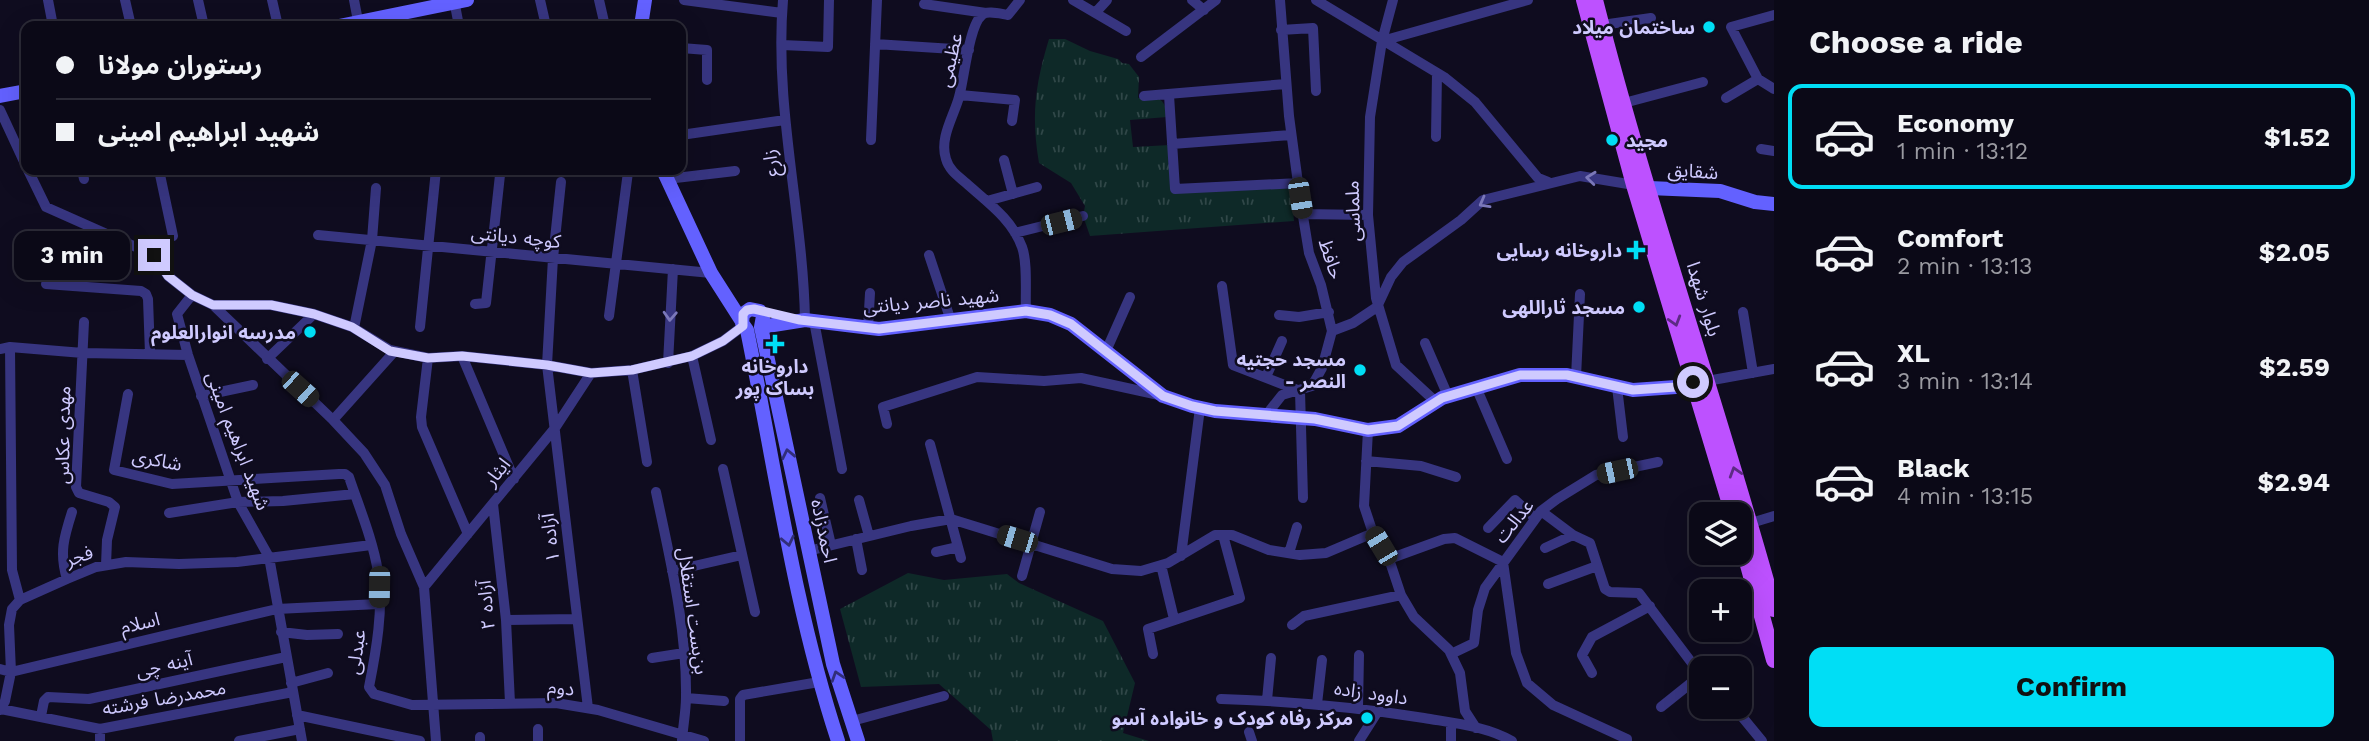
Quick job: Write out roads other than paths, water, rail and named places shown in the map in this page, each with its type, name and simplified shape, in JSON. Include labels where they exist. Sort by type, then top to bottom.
[{"type":"main road","points":[[642,21],[645,0]]},
{"type":"main road","name":"بلوار شهدا","points":[[1584,0],[1700,381],[1730,502]]},
{"type":"main road","name":"بلوار شهدا","points":[[1595,0],[1624,103],[1642,187]]},
{"type":"main road","points":[[372,21],[458,1]]},
{"type":"main road","points":[[0,96],[21,92]]},
{"type":"main road","name":"شهید ناصر دیانتی","points":[[665,175],[711,273],[724,293],[752,321],[806,321],[868,328],[1026,311],[1050,315],[1071,324],[1163,396],[1215,411],[1302,418],[1368,430],[1398,426],[1442,399],[1520,375],[1576,377],[1633,390],[1666,388],[1700,381]]},
{"type":"main road","name":"شقایق","points":[[1642,187],[1720,191],[1755,202],[1774,204]]},
{"type":"main road","name":"احمدزاده","points":[[752,321],[833,664],[858,741]]},
{"type":"main road","name":"احمدزاده","points":[[752,321],[805,619],[819,682],[838,741]]},
{"type":"main road","name":"بلوار شهدا","points":[[1700,381],[1743,502]]},
{"type":"main road","name":"بلوار شهدا","points":[[1752,527],[1774,609]]},
{"type":"main road","points":[[1750,565],[1769,622],[1774,660]]},
{"type":"main road","points":[[805,619],[822,615]]},
{"type":"street","points":[[48,0],[52,21]]},
{"type":"street","points":[[125,0],[130,21]]},
{"type":"street","points":[[198,0],[203,21]]},
{"type":"street","points":[[272,0],[277,21]]},
{"type":"street","points":[[354,0],[358,21]]},
{"type":"street","points":[[540,0],[545,21]]},
{"type":"street","points":[[599,0],[604,21]]},
{"type":"street","points":[[684,0],[782,13]]},
{"type":"street","name":"زارع","points":[[783,0],[785,120],[806,321],[842,469]]},
{"type":"street","points":[[782,45],[828,47],[829,0]]},
{"type":"street","points":[[870,140],[877,0]]},
{"type":"street","points":[[924,4],[1008,15],[1020,0]]},
{"type":"street","points":[[1073,0],[1126,31]]},
{"type":"street","points":[[1096,12],[1107,0]]},
{"type":"street","points":[[1192,0],[1204,9]]},
{"type":"street","points":[[1141,57],[1216,0]]},
{"type":"street","name":"حافظ","points":[[1267,414],[1282,395],[1312,386],[1322,368],[1332,331],[1329,312],[1309,253],[1302,214],[1291,135],[1280,0]]},
{"type":"street","points":[[1316,0],[1437,73],[1475,102],[1538,178],[1548,182]]},
{"type":"street","name":"ملماسی","points":[[1393,0],[1382,41],[1370,117],[1368,215],[1377,307],[1396,365],[1442,399]]},
{"type":"street","points":[[1382,41],[1528,0]]},
{"type":"street","points":[[458,1],[459,21]]},
{"type":"street","name":"عظیمی","points":[[986,13],[981,15],[977,23],[964,65],[960,95],[947,134],[946,158],[951,170],[987,201]]},
{"type":"street","points":[[1774,15],[1731,27],[1758,79],[1774,89]]},
{"type":"street","points":[[1602,25],[1651,18]]},
{"type":"street","points":[[1281,30],[1313,28],[1316,91]]},
{"type":"street","points":[[876,44],[969,50]]},
{"type":"street","points":[[686,49],[707,51],[707,80]]},
{"type":"street","points":[[1436,137],[1437,73]]},
{"type":"street","points":[[1726,98],[1758,79]]},
{"type":"street","points":[[1624,103],[1703,82]]},
{"type":"street","points":[[1144,96],[1286,84]]},
{"type":"street","points":[[960,95],[1016,100],[1012,121]]},
{"type":"street","points":[[1169,95],[1175,190],[1299,183]]},
{"type":"street","points":[[0,110],[21,155]]},
{"type":"street","points":[[686,134],[785,120]]},
{"type":"street","points":[[1172,145],[1291,135]]},
{"type":"street","points":[[1761,149],[1774,151]]},
{"type":"street","points":[[1004,160],[1013,194]]},
{"type":"street","points":[[686,174],[735,171]]},
{"type":"street","points":[[30,175],[46,206],[154,255],[168,276],[192,295],[213,305],[364,453],[385,485],[401,534],[424,587],[436,741]]},
{"type":"street","points":[[160,175],[173,236]]},
{"type":"street","points":[[421,327],[436,175]]},
{"type":"street","points":[[609,316],[628,175]]},
{"type":"street","points":[[475,304],[486,303],[500,176]]},
{"type":"street","points":[[1332,331],[1353,323],[1377,307],[1391,277],[1403,262],[1461,220],[1483,200],[1580,176],[1642,187]]},
{"type":"street","name":"آزاده ۱","points":[[561,183],[553,258],[547,365],[588,708]]},
{"type":"street","points":[[987,201],[1037,187]]},
{"type":"street","points":[[354,328],[372,240],[376,188]]},
{"type":"street","points":[[987,201],[1003,216],[1023,249],[1026,311]]},
{"type":"street","points":[[1302,214],[1368,215]]},
{"type":"street","points":[[1015,233],[1083,216]]},
{"type":"street","name":"کوچه دیانتی","points":[[318,235],[711,273]]},
{"type":"street","points":[[929,255],[951,321]]},
{"type":"street","points":[[668,363],[673,269]]},
{"type":"street","points":[[46,284],[141,291],[146,294],[150,354]]},
{"type":"street","points":[[1222,286],[1233,365],[1300,391],[1303,498]]},
{"type":"street","points":[[868,328],[870,293]]},
{"type":"street","points":[[1576,377],[1580,294]]},
{"type":"street","name":"شهید ابراهیم امینی","points":[[192,295],[177,314],[230,481],[238,502],[269,557],[302,741]]},
{"type":"street","points":[[1106,351],[1129,297]]},
{"type":"street","points":[[213,305],[271,305],[314,314],[354,328],[394,352],[428,358],[462,356],[547,365],[591,373],[632,370],[692,356],[723,341],[752,321]]},
{"type":"street","points":[[1279,315],[1299,317],[1329,312]]},
{"type":"street","points":[[1743,312],[1753,373]]},
{"type":"street","points":[[267,359],[314,314]]},
{"type":"street","name":"مهدی عکاس","points":[[83,322],[76,487],[79,493],[109,502],[115,507],[107,540],[106,565]]},
{"type":"street","points":[[1266,377],[1282,341]]},
{"type":"street","points":[[1424,343],[1442,399]]},
{"type":"street","points":[[0,710],[5,701],[11,672],[9,625],[12,609],[20,600],[12,570],[5,348],[188,355]]},
{"type":"street","points":[[333,420],[394,352]]},
{"type":"street","points":[[462,356],[514,479]]},
{"type":"street","points":[[692,356],[711,440]]},
{"type":"street","points":[[428,358],[422,427],[468,534]]},
{"type":"street","points":[[1700,381],[1774,369]]},
{"type":"street","points":[[632,370],[647,462]]},
{"type":"street","name":"ایثار","points":[[424,587],[555,428],[591,373]]},
{"type":"street","points":[[887,424],[883,408],[977,377],[1044,381],[1081,378],[1163,396]]},
{"type":"street","points":[[201,396],[253,385]]},
{"type":"street","points":[[1476,387],[1507,458]]},
{"type":"street","points":[[1617,387],[1623,437]]},
{"type":"street","name":"شاکری","points":[[128,394],[114,470],[172,484],[230,481]]},
{"type":"street","points":[[1181,556],[1200,408]]},
{"type":"street","points":[[1368,430],[1364,506],[1373,533],[1389,559],[1401,595],[1414,617],[1451,654],[1460,673],[1465,710],[1476,728]]},
{"type":"street","points":[[930,444],[961,558]]},
{"type":"street","points":[[1366,461],[1421,466],[1456,477]]},
{"type":"street","name":"عدالت","points":[[1451,654],[1474,643],[1478,610],[1485,588],[1538,515],[1557,499],[1596,475],[1658,461]]},
{"type":"street","points":[[723,470],[755,612]]},
{"type":"street","name":"عبدلی","points":[[230,481],[345,474],[355,494],[379,574],[379,604],[370,692],[412,705],[433,705]]},
{"type":"street","name":"بن‌بست استقلال","points":[[656,492],[672,571],[684,653],[686,698],[682,738]]},
{"type":"street","points":[[169,513],[238,502],[355,494]]},
{"type":"street","points":[[820,498],[831,545]]},
{"type":"street","points":[[859,500],[869,536]]},
{"type":"street","points":[[1488,528],[1515,500],[1590,543],[1605,589],[1611,592],[1639,593],[1689,659]]},
{"type":"street","name":"آزاده ۲","points":[[493,504],[506,620],[510,704]]},
{"type":"street","points":[[67,579],[63,565],[63,539],[72,512]]},
{"type":"street","points":[[1022,576],[1041,512]]},
{"type":"street","points":[[1752,523],[1774,516]]},
{"type":"street","points":[[808,551],[951,519],[1112,569],[1141,571],[1181,556],[1214,535],[1232,535],[1269,550],[1300,555],[1326,553],[1373,533]]},
{"type":"street","points":[[0,525],[12,525]]},
{"type":"street","points":[[1289,553],[1297,527]]},
{"type":"street","points":[[1153,653],[1148,629],[1240,598],[1223,535]]},
{"type":"street","points":[[1545,548],[1573,535]]},
{"type":"street","points":[[1389,559],[1444,539],[1455,538],[1503,562],[1517,653],[1527,683],[1550,702],[1627,741]]},
{"type":"street","points":[[856,539],[862,570]]},
{"type":"street","name":"فجر","points":[[20,600],[106,565],[126,562],[237,562],[371,545]]},
{"type":"street","points":[[936,552],[958,547]]},
{"type":"street","points":[[672,571],[742,555]]},
{"type":"street","points":[[1161,565],[1174,619]]},
{"type":"street","points":[[1548,584],[1597,566]]},
{"type":"street","points":[[0,570],[12,570]]},
{"type":"street","points":[[1292,625],[1304,616],[1401,595]]},
{"type":"street","name":"اسلام","points":[[11,672],[277,609],[379,604]]},
{"type":"street","points":[[1592,673],[1581,655],[1592,637],[1650,606]]},
{"type":"street","points":[[506,620],[577,619]]},
{"type":"street","points":[[281,632],[338,634]]},
{"type":"street","points":[[653,658],[684,653]]},
{"type":"street","points":[[1358,708],[1359,655]]},
{"type":"street","name":"آینه چی","points":[[41,716],[43,703],[48,697],[89,699],[286,657]]},
{"type":"street","points":[[1267,700],[1271,658]]},
{"type":"street","points":[[1317,704],[1322,660]]},
{"type":"street","points":[[0,669],[11,672]]},
{"type":"street","name":"محمدرضا فرشته","points":[[0,710],[100,729],[292,687],[328,673]]},
{"type":"street","points":[[740,741],[740,699],[743,695],[819,682]]},
{"type":"street","points":[[1661,707],[1689,685]]},
{"type":"street","points":[[852,721],[944,696]]},
{"type":"street","points":[[686,698],[724,701]]},
{"type":"street","name":"داوود زاده","points":[[1221,699],[1358,708],[1476,728],[1502,735],[1512,741]]},
{"type":"street","name":"دوم","points":[[433,705],[556,702],[588,708],[682,738],[704,741]]},
{"type":"street","points":[[1359,741],[1378,711]]},
{"type":"street","points":[[297,715],[420,741]]},
{"type":"street","points":[[1744,719],[1762,741]]},
{"type":"street","points":[[1451,723],[1451,741]]},
{"type":"street","points":[[100,729],[100,741]]},
{"type":"street","points":[[239,741],[300,729]]},
{"type":"street","points":[[538,729],[538,741]]},
{"type":"place","name":"ساختمان میلاد","points":[[1709,27]]},
{"type":"place","name":"مجید","points":[[1612,140]]},
{"type":"place","name":"داروخانه رسایی","points":[[1636,250]]},
{"type":"place","name":"مسجد ثاراللهی","points":[[1639,307]]},
{"type":"place","name":"مدرسه انوارالعلوم","points":[[310,332]]},
{"type":"place","name":"داروخانه بساک پور","points":[[775,344]]},
{"type":"place","name":"مسجد حجتیه - النصر","points":[[1360,370]]},
{"type":"place","name":"مرکز رفاه کودک و خانواده آسو","points":[[1367,718]]}]
